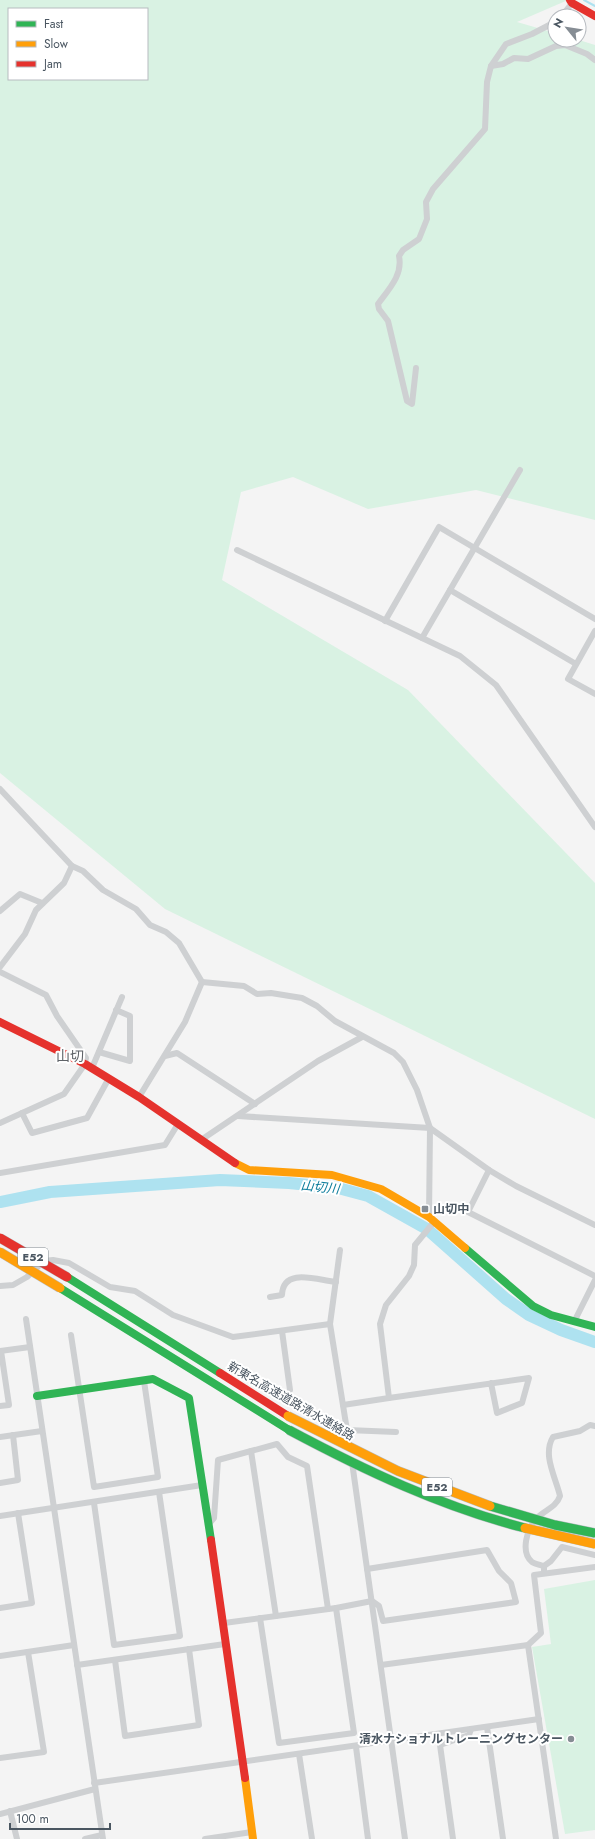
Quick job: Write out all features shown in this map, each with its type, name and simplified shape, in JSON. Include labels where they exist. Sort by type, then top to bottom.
[{"type":"main road","points":[[571,2],[595,16]]},
{"type":"main road","points":[[0,1022],[89,1066],[139,1097],[234,1163],[249,1170],[332,1175],[360,1182],[399,1199],[431,1222],[533,1306],[551,1315],[595,1327]]},
{"type":"main road","name":"新東名高速道路清水連絡路","points":[[0,1238],[67,1277],[288,1416],[362,1455],[421,1481],[471,1499],[527,1517],[595,1533]]},
{"type":"main road","name":"新東名高速道路清水連絡路","points":[[0,1252],[289,1430],[347,1460],[417,1492],[467,1510],[525,1528],[595,1544]]},
{"type":"main road","points":[[37,1396],[154,1379],[189,1398],[224,1623],[225,1644],[253,1835]]},
{"type":"street","points":[[416,368],[412,404],[408,402],[388,321],[379,309],[378,304],[397,278],[401,265],[399,256],[403,250],[419,239],[427,219],[426,202],[433,189],[485,129],[487,82],[491,66],[506,44],[547,26]]},
{"type":"street","points":[[491,66],[503,64],[514,58],[528,59],[556,46],[565,45],[587,54],[595,60]]},
{"type":"street","points":[[422,638],[520,470]]},
{"type":"street","points":[[385,621],[439,527],[595,619]]},
{"type":"street","points":[[237,550],[460,656],[496,685],[595,827]]},
{"type":"street","points":[[450,590],[576,664]]},
{"type":"street","points":[[595,631],[568,678],[595,694]]},
{"type":"street","points":[[0,789],[72,866],[84,871],[103,890],[136,909],[150,925],[166,932],[179,943],[202,982]]},
{"type":"street","points":[[0,967],[25,934],[36,910],[64,883],[72,866]]},
{"type":"street","points":[[0,911],[20,894],[42,903]]},
{"type":"street","points":[[0,972],[46,995],[57,1016],[86,1058],[89,1066]]},
{"type":"street","points":[[202,982],[244,986],[257,994],[271,993],[302,998],[317,1006],[335,1022],[394,1053],[403,1062],[417,1090],[430,1128],[431,1222],[416,1245],[414,1265],[409,1276],[386,1305],[380,1324],[389,1398]]},
{"type":"street","points":[[139,1097],[185,1022],[202,982]]},
{"type":"street","points":[[0,1123],[64,1094],[89,1066],[99,1052],[122,997]]},
{"type":"street","points":[[99,1052],[130,1061],[130,1016],[116,1010]]},
{"type":"street","points":[[201,1140],[318,1062],[362,1037]]},
{"type":"street","points":[[165,1056],[177,1053],[255,1104]]},
{"type":"street","points":[[22,1113],[32,1133],[87,1118],[109,1078]]},
{"type":"street","points":[[238,1116],[430,1128],[489,1170],[516,1186],[595,1225]]},
{"type":"street","points":[[0,1173],[165,1145],[178,1124]]},
{"type":"street","points":[[489,1170],[468,1212],[595,1276]]},
{"type":"street","points":[[340,1250],[330,1324],[372,1601],[405,1839]]},
{"type":"street","points":[[0,1286],[13,1285],[27,1277],[44,1261],[53,1260],[69,1263],[110,1288],[135,1291],[173,1315],[233,1337],[330,1324]]},
{"type":"street","points":[[270,1297],[282,1294],[282,1286],[287,1280],[295,1277],[336,1282]]},
{"type":"street","points":[[574,1322],[595,1280]]},
{"type":"street","points":[[26,1319],[102,1837],[85,1839]]},
{"type":"street","points":[[282,1331],[290,1390]]},
{"type":"street","points":[[71,1336],[94,1488],[158,1477],[144,1380]]},
{"type":"street","points":[[0,1406],[9,1405],[1,1351],[30,1347]]},
{"type":"street","points":[[343,1405],[389,1398],[492,1383],[528,1378],[522,1402],[497,1413],[492,1383]]},
{"type":"street","points":[[595,1426],[590,1425],[580,1431],[553,1438],[551,1441],[549,1455],[550,1465],[560,1496],[555,1506],[543,1512],[534,1521],[526,1538],[525,1548],[527,1556],[532,1563],[544,1566],[551,1561],[562,1547],[595,1555]]},
{"type":"street","points":[[347,1430],[396,1432]]},
{"type":"street","points":[[0,1437],[42,1431]]},
{"type":"street","points":[[0,1483],[18,1480],[13,1435]]},
{"type":"street","points":[[208,1525],[214,1518],[218,1460],[277,1444],[288,1457],[307,1466],[328,1609]]},
{"type":"street","points":[[251,1451],[276,1616]]},
{"type":"street","points":[[0,1516],[202,1486]]},
{"type":"street","points":[[94,1503],[114,1645],[180,1636],[159,1492]]},
{"type":"street","points":[[0,1608],[32,1604],[18,1513]]},
{"type":"street","points":[[224,1623],[336,1608],[372,1601],[379,1606],[383,1621],[516,1602],[511,1582],[499,1571],[487,1550],[367,1569]]},
{"type":"street","points":[[544,1566],[544,1573]]},
{"type":"street","points":[[381,1665],[528,1645],[541,1633],[534,1575],[595,1567]]},
{"type":"street","points":[[260,1618],[279,1743],[354,1733],[336,1608]]},
{"type":"street","points":[[77,1665],[225,1644]]},
{"type":"street","points":[[0,1656],[74,1645]]},
{"type":"street","points":[[528,1645],[556,1839]]},
{"type":"street","points":[[115,1660],[125,1736],[140,1734],[199,1725],[189,1649]]},
{"type":"street","points":[[0,1758],[44,1752],[28,1652]]},
{"type":"street","points":[[0,1814],[95,1786],[243,1762],[392,1742],[539,1719]]},
{"type":"street","points":[[487,1727],[503,1839]]},
{"type":"street","points":[[453,1839],[440,1744],[468,1735],[471,1729]]},
{"type":"street","points":[[356,1747],[368,1839]]},
{"type":"street","points":[[299,1754],[312,1839]]},
{"type":"street","points":[[10,1811],[17,1839]]},
{"type":"street","points":[[205,1839],[253,1835]]},
{"type":"green space","points":[[0,0],[568,0],[517,22],[547,31],[547,48],[587,48],[587,42],[595,45],[595,520],[476,490],[368,509],[293,477],[241,492],[222,580],[408,690],[595,883],[595,1119],[165,909],[0,773]]},
{"type":"green space","name":"清水ナショナルトレーニングセンター","points":[[595,1580],[595,1830],[565,1834],[532,1647],[551,1644],[544,1589]]},
{"type":"waterway","points":[[584,0],[595,6]]},
{"type":"waterway","name":"山切川","points":[[0,1202],[50,1192],[220,1180],[289,1183],[338,1188],[368,1196],[427,1229],[506,1299],[529,1315],[561,1330],[595,1342]]},
{"type":"traffic: fast","points":[[465,1248],[533,1306],[551,1315],[595,1327]]},
{"type":"traffic: fast","points":[[67,1277],[220,1373]]},
{"type":"traffic: fast","points":[[60,1288],[289,1430]]},
{"type":"traffic: fast","points":[[37,1396],[153,1379],[189,1398],[211,1540]]},
{"type":"traffic: fast","points":[[289,1430],[404,1486],[464,1509],[525,1528]]},
{"type":"traffic: fast","points":[[490,1506],[555,1525],[595,1533]]},
{"type":"traffic: slow","points":[[235,1163],[249,1170],[332,1175],[381,1189],[429,1217],[465,1248]]},
{"type":"traffic: slow","points":[[0,1252],[60,1288]]},
{"type":"traffic: slow","points":[[288,1416],[398,1471],[490,1506]]},
{"type":"traffic: slow","points":[[525,1528],[595,1544]]},
{"type":"traffic: slow","points":[[245,1778],[253,1839]]},
{"type":"traffic: jam","points":[[570,0],[572,3],[595,16]]},
{"type":"traffic: jam","points":[[0,1022],[85,1064],[139,1097],[235,1163]]},
{"type":"traffic: jam","points":[[0,1238],[67,1277]]},
{"type":"traffic: jam","points":[[220,1373],[288,1416]]},
{"type":"traffic: jam","points":[[211,1540],[245,1778]]},
{"type":"place","name":"山切中","points":[[425,1209]]},
{"type":"place","name":"清水ナショナルトレーニングセンター","points":[[571,1739]]},
{"type":"district","name":"山切","points":[[70,1056]]}]
